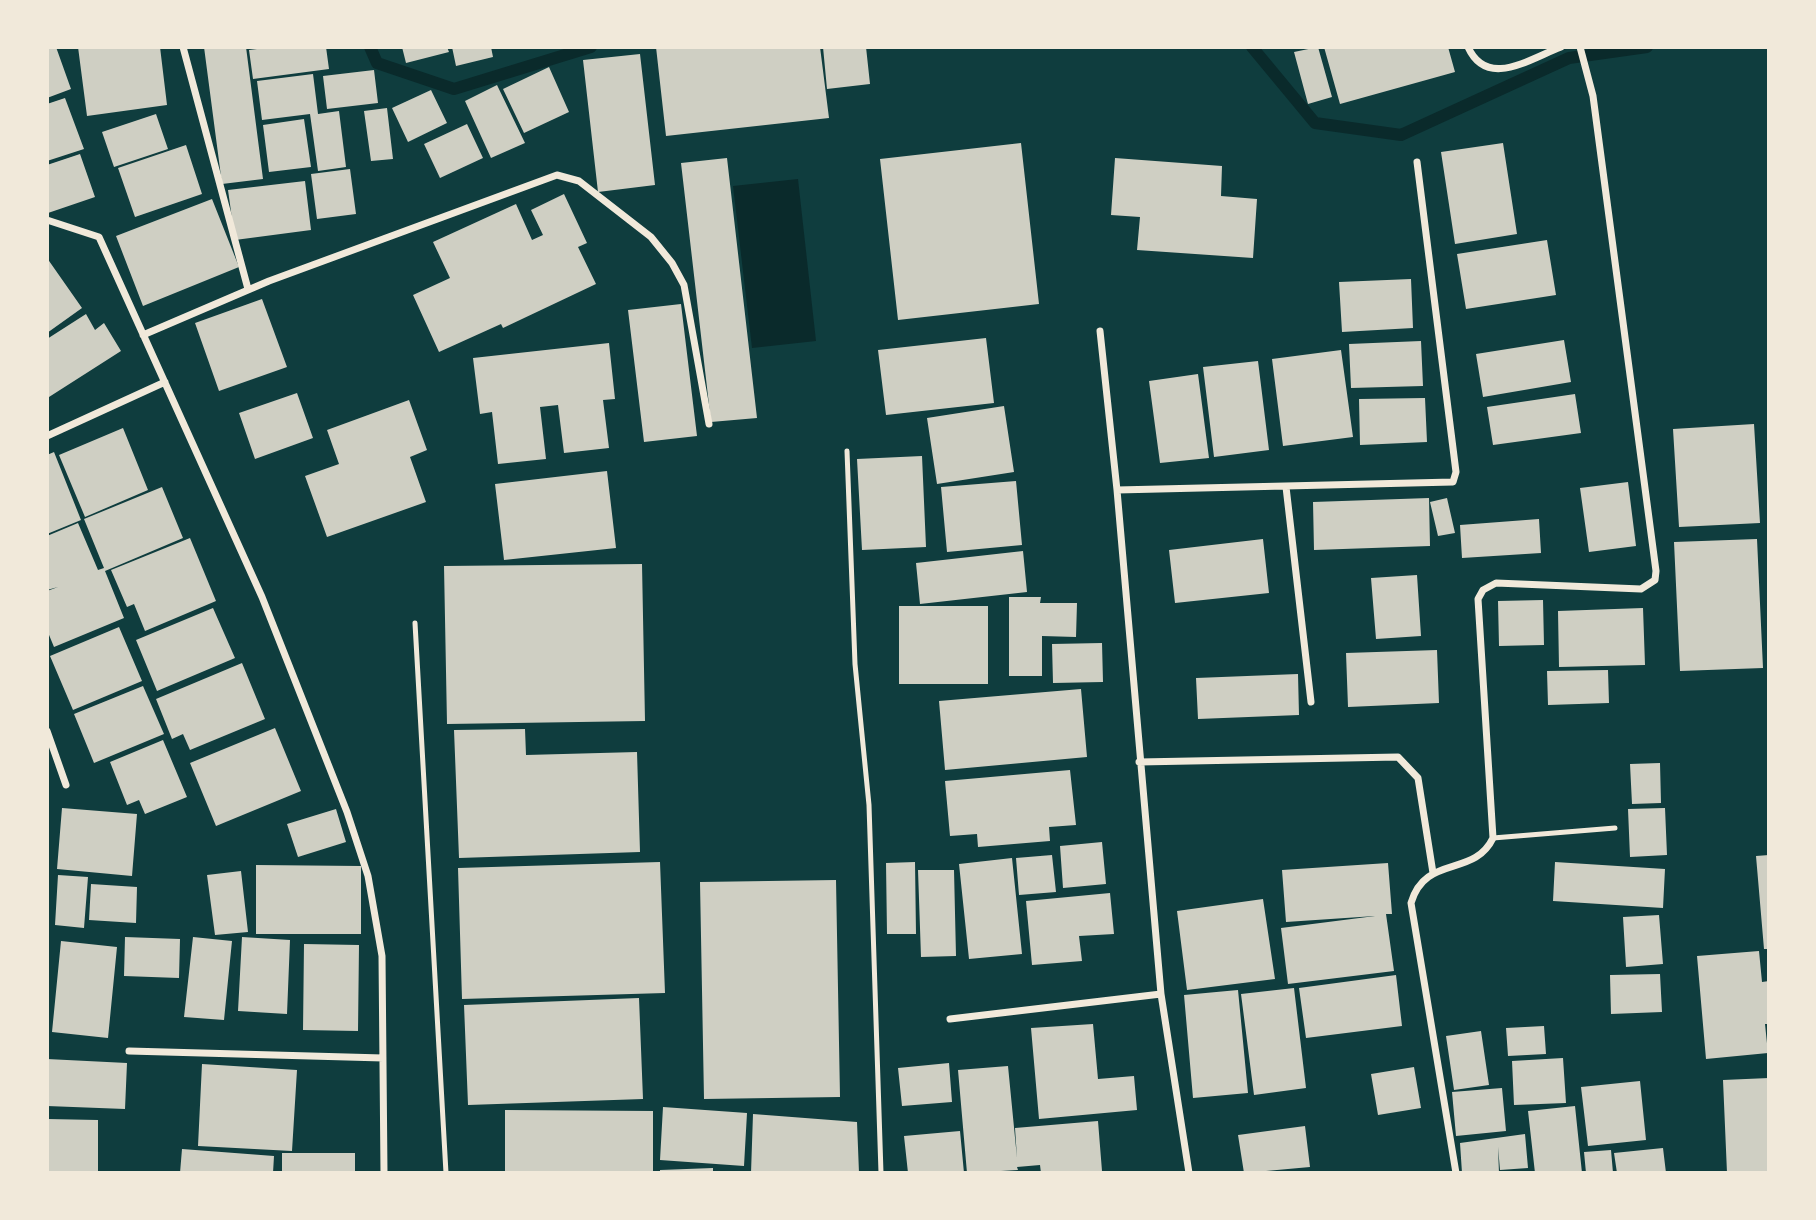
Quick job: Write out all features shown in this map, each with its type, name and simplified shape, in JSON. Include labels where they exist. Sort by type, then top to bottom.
[{"type":"street","points":[[183,47],[248,289]]},
{"type":"street","points":[[1468,47],[1480,65],[1497,71],[1561,47]]},
{"type":"street","points":[[1456,1173],[1411,903],[1415,887],[1433,873],[1477,858],[1486,852],[1493,838],[1478,599],[1483,590],[1496,583],[1641,589],[1655,580],[1656,571],[1593,96],[1580,47]]},
{"type":"street","points":[[1117,490],[1446,485],[1455,478],[1417,162]]},
{"type":"street","points":[[143,335],[248,289],[527,183],[557,175],[579,181],[651,237],[684,285],[709,424]]},
{"type":"street","points":[[47,220],[99,237],[262,597],[346,812],[368,876],[382,956],[384,1173]]},
{"type":"street","points":[[1100,331],[1117,490],[1161,994],[1189,1173]]},
{"type":"street","points":[[47,436],[165,382]]},
{"type":"street","points":[[1286,487],[1311,702]]},
{"type":"street","points":[[47,731],[66,785]]},
{"type":"street","points":[[1139,762],[1398,757],[1410,766],[1418,778],[1433,873]]},
{"type":"street","points":[[950,1019],[1161,994]]},
{"type":"street","points":[[128,1051],[383,1058]]},
{"type":"lane","points":[[847,451],[855,664],[869,805],[881,1173]]},
{"type":"lane","points":[[415,623],[446,1173]]},
{"type":"lane","points":[[1493,838],[1615,828]]},
{"type":"water","points":[[798,179],[816,341],[752,348],[733,186]]},
{"type":"building","points":[[56,47],[71,89],[47,98],[47,49]]},
{"type":"building","points":[[78,47],[160,47],[167,105],[87,116]]},
{"type":"building","points":[[204,47],[246,47],[263,179],[222,184]]},
{"type":"building","points":[[326,47],[329,69],[253,79],[249,50]]},
{"type":"building","points":[[402,47],[447,47],[449,52],[406,63]]},
{"type":"building","points":[[452,47],[491,47],[493,57],[456,66]]},
{"type":"building","points":[[656,47],[820,47],[829,118],[666,136]]},
{"type":"building","points":[[823,47],[866,47],[870,84],[827,89]]},
{"type":"building","points":[[1318,47],[1332,97],[1308,104],[1294,52]]},
{"type":"building","points":[[1324,47],[1448,47],[1455,72],[1340,104]]},
{"type":"building","points":[[640,54],[655,185],[598,192],[583,60]]},
{"type":"building","points":[[549,67],[569,112],[524,133],[503,89]]},
{"type":"building","points":[[374,70],[378,103],[327,109],[323,76]]},
{"type":"building","points":[[313,74],[318,114],[339,111],[346,167],[318,171],[310,114],[262,120],[257,81]]},
{"type":"building","points":[[497,85],[525,143],[491,158],[465,101]]},
{"type":"building","points":[[431,90],[447,123],[408,142],[392,108]]},
{"type":"building","points":[[65,98],[84,149],[47,161],[47,104]]},
{"type":"building","points":[[387,108],[393,159],[371,161],[364,111]]},
{"type":"building","points":[[156,114],[168,149],[114,167],[102,132]]},
{"type":"building","points":[[304,119],[311,167],[269,172],[263,125]]},
{"type":"building","points":[[467,124],[483,158],[440,178],[424,144]]},
{"type":"building","points":[[1021,143],[1039,304],[898,320],[880,159]]},
{"type":"building","points":[[1503,143],[1517,234],[1455,244],[1441,152]]},
{"type":"building","points":[[186,145],[202,194],[135,217],[118,168]]},
{"type":"building","points":[[80,154],[95,197],[48,213],[47,165]]},
{"type":"building","points":[[727,158],[757,418],[711,422],[681,163]]},
{"type":"building","points":[[1115,158],[1222,166],[1221,196],[1257,199],[1253,258],[1137,250],[1140,217],[1111,215]]},
{"type":"building","points":[[350,169],[356,214],[317,219],[311,174]]},
{"type":"building","points":[[305,181],[311,230],[235,240],[228,190]]},
{"type":"building","points":[[564,194],[587,243],[578,247],[596,284],[503,328],[501,324],[439,352],[413,295],[450,278],[433,242],[516,204],[532,240],[543,235],[531,210]]},
{"type":"building","points":[[212,199],[239,267],[143,306],[116,236]]},
{"type":"building","points":[[1547,240],[1556,295],[1466,309],[1457,254]]},
{"type":"building","points":[[47,258],[82,308],[47,333]]},
{"type":"building","points":[[1411,279],[1413,328],[1342,332],[1339,282]]},
{"type":"building","points":[[262,299],[287,367],[219,391],[195,323]]},
{"type":"building","points":[[681,304],[697,436],[644,442],[628,310]]},
{"type":"building","points":[[86,314],[95,330],[104,323],[121,351],[49,397],[47,339]]},
{"type":"building","points":[[986,338],[994,403],[886,415],[878,350]]},
{"type":"building","points":[[1564,340],[1571,382],[1483,397],[1476,354]]},
{"type":"building","points":[[1421,341],[1423,386],[1351,388],[1349,344]]},
{"type":"building","points":[[609,343],[615,399],[603,400],[609,448],[564,453],[558,405],[540,407],[546,459],[498,464],[492,412],[480,414],[473,358]]},
{"type":"building","points":[[1341,350],[1353,437],[1283,446],[1272,359]]},
{"type":"building","points":[[1258,361],[1269,450],[1214,457],[1203,367]]},
{"type":"building","points":[[1198,374],[1209,458],[1160,463],[1149,381]]},
{"type":"building","points":[[297,393],[313,438],[255,459],[239,413]]},
{"type":"building","points":[[1575,394],[1581,433],[1493,445],[1487,407]]},
{"type":"building","points":[[1425,398],[1427,442],[1360,445],[1359,399]]},
{"type":"building","points":[[409,400],[427,450],[410,457],[426,502],[327,537],[305,476],[339,464],[327,430]]},
{"type":"building","points":[[1004,406],[1014,472],[937,484],[927,418]]},
{"type":"building","points":[[1754,424],[1760,523],[1679,527],[1673,429]]},
{"type":"building","points":[[123,428],[148,490],[85,517],[59,455]]},
{"type":"building","points":[[54,452],[81,520],[47,534],[47,455]]},
{"type":"building","points":[[922,456],[926,547],[862,550],[857,459]]},
{"type":"building","points":[[607,471],[616,548],[504,560],[495,484]]},
{"type":"building","points":[[1016,481],[1022,545],[947,552],[941,487]]},
{"type":"building","points":[[1628,482],[1636,546],[1589,552],[1580,488]]},
{"type":"building","points":[[162,487],[183,538],[105,571],[124,618],[54,647],[47,630],[47,591],[58,587],[47,590],[47,536],[78,523],[98,570],[104,568],[84,519]]},
{"type":"building","points":[[1429,498],[1430,546],[1314,550],[1313,502]]},
{"type":"building","points":[[1447,498],[1455,533],[1438,536],[1430,502]]},
{"type":"building","points":[[1539,519],[1541,553],[1462,558],[1460,525]]},
{"type":"building","points":[[190,538],[216,601],[145,631],[134,604],[127,607],[111,570]]},
{"type":"building","points":[[1263,539],[1269,593],[1175,603],[1169,550]]},
{"type":"building","points":[[1757,539],[1763,668],[1680,671],[1674,542]]},
{"type":"building","points":[[1023,551],[1027,592],[920,604],[916,563]]},
{"type":"building","points":[[642,564],[645,721],[447,724],[444,566]]},
{"type":"building","points":[[1417,575],[1421,636],[1376,639],[1371,578]]},
{"type":"building","points":[[1009,597],[1041,597],[1040,603],[1077,603],[1076,637],[1042,636],[1042,676],[1009,676]]},
{"type":"building","points":[[1543,600],[1544,645],[1499,646],[1498,601]]},
{"type":"building","points":[[899,606],[988,606],[988,684],[899,684]]},
{"type":"building","points":[[213,608],[235,658],[157,691],[136,640]]},
{"type":"building","points":[[1643,608],[1645,665],[1559,667],[1558,611]]},
{"type":"building","points":[[119,627],[142,681],[73,710],[50,656]]},
{"type":"building","points":[[1102,643],[1103,682],[1053,683],[1052,644]]},
{"type":"building","points":[[1437,650],[1439,703],[1348,707],[1346,653]]},
{"type":"building","points":[[242,663],[265,719],[190,750],[183,734],[172,739],[156,699]]},
{"type":"building","points":[[1608,670],[1609,703],[1548,705],[1547,671]]},
{"type":"building","points":[[1298,674],[1299,715],[1198,719],[1196,678]]},
{"type":"building","points":[[143,686],[164,734],[94,763],[74,714]]},
{"type":"building","points":[[1081,689],[1087,757],[945,770],[939,701]]},
{"type":"building","points":[[275,728],[301,791],[216,826],[190,763]]},
{"type":"building","points":[[525,729],[526,755],[637,752],[640,852],[459,858],[454,730]]},
{"type":"building","points":[[163,740],[187,797],[145,814],[139,800],[127,805],[110,762]]},
{"type":"building","points":[[1660,763],[1661,803],[1632,804],[1630,764]]},
{"type":"building","points":[[1070,770],[1076,825],[1049,827],[1050,841],[978,847],[977,834],[950,836],[945,781]]},
{"type":"building","points":[[62,808],[137,814],[132,876],[57,869]]},
{"type":"building","points":[[1665,808],[1667,855],[1630,857],[1628,809]]},
{"type":"building","points":[[336,809],[346,842],[298,857],[287,824]]},
{"type":"building","points":[[1102,842],[1106,884],[1063,888],[1060,846]]},
{"type":"building","points":[[1052,855],[1056,892],[1019,895],[1016,858]]},
{"type":"building","points":[[1769,855],[1769,949],[1764,949],[1756,856]]},
{"type":"building","points":[[1012,858],[1022,954],[969,959],[959,864]]},
{"type":"building","points":[[660,862],[665,993],[462,999],[458,868]]},
{"type":"building","points":[[915,862],[916,934],[887,934],[886,863]]},
{"type":"building","points":[[1555,862],[1665,869],[1663,908],[1553,901]]},
{"type":"building","points":[[1388,863],[1392,914],[1386,914],[1394,971],[1288,984],[1281,928],[1375,916],[1286,922],[1282,870]]},
{"type":"building","points":[[256,865],[361,866],[361,934],[256,934]]},
{"type":"building","points":[[918,870],[954,870],[956,956],[921,957]]},
{"type":"building","points":[[241,871],[248,932],[215,935],[207,875]]},
{"type":"building","points":[[58,875],[88,877],[84,928],[55,925]]},
{"type":"building","points":[[836,880],[840,1097],[704,1099],[700,882]]},
{"type":"building","points":[[91,884],[137,887],[136,923],[89,920]]},
{"type":"building","points":[[1110,893],[1114,934],[1079,936],[1082,961],[1032,965],[1026,901]]},
{"type":"building","points":[[1263,899],[1275,979],[1187,990],[1177,911]]},
{"type":"building","points":[[1659,915],[1663,964],[1626,967],[1623,917]]},
{"type":"building","points":[[125,937],[180,939],[179,978],[124,976]]},
{"type":"building","points":[[193,937],[232,941],[224,1020],[184,1017]]},
{"type":"building","points":[[242,937],[290,940],[287,1014],[238,1011]]},
{"type":"building","points":[[61,941],[117,947],[108,1038],[52,1032]]},
{"type":"building","points":[[304,944],[359,945],[358,1031],[303,1030]]},
{"type":"building","points":[[1759,951],[1762,982],[1769,981],[1769,1024],[1765,1024],[1768,1053],[1706,1059],[1697,956]]},
{"type":"building","points":[[1660,974],[1662,1012],[1611,1014],[1610,975]]},
{"type":"building","points":[[1396,975],[1402,1026],[1306,1038],[1299,988]]},
{"type":"building","points":[[1294,988],[1306,1088],[1254,1095],[1241,994]]},
{"type":"building","points":[[1238,990],[1248,1093],[1193,1098],[1184,995]]},
{"type":"building","points":[[639,998],[643,1099],[468,1105],[464,1005]]},
{"type":"building","points":[[1093,1024],[1098,1079],[1134,1076],[1137,1110],[1039,1119],[1031,1028]]},
{"type":"building","points":[[1544,1026],[1546,1054],[1508,1056],[1506,1028]]},
{"type":"building","points":[[1481,1031],[1489,1085],[1454,1090],[1446,1036]]},
{"type":"building","points":[[1563,1058],[1566,1103],[1514,1105],[1512,1061]]},
{"type":"building","points":[[47,1059],[127,1063],[125,1109],[47,1106]]},
{"type":"building","points":[[949,1063],[952,1102],[902,1106],[898,1068]]},
{"type":"building","points":[[202,1064],[297,1070],[292,1151],[198,1146]]},
{"type":"building","points":[[1008,1066],[1017,1158],[1015,1128],[1098,1121],[1102,1171],[1041,1173],[1040,1165],[1017,1167],[1018,1170],[967,1173],[958,1070]]},
{"type":"building","points":[[1414,1067],[1421,1108],[1378,1115],[1371,1074]]},
{"type":"building","points":[[1769,1078],[1769,1173],[1727,1173],[1723,1080]]},
{"type":"building","points":[[1640,1081],[1646,1140],[1588,1146],[1581,1087]]},
{"type":"building","points":[[1502,1088],[1506,1131],[1456,1136],[1452,1092]]},
{"type":"building","points":[[1575,1106],[1582,1173],[1535,1173],[1528,1111]]},
{"type":"building","points":[[663,1107],[747,1113],[744,1166],[660,1160]]},
{"type":"building","points":[[505,1110],[653,1111],[653,1173],[505,1173]]},
{"type":"building","points":[[753,1114],[857,1122],[859,1173],[751,1173]]},
{"type":"building","points":[[47,1119],[98,1120],[98,1173],[47,1173]]},
{"type":"building","points":[[1305,1126],[1310,1167],[1244,1173],[1238,1135]]},
{"type":"building","points":[[960,1131],[964,1173],[908,1173],[904,1136]]},
{"type":"building","points":[[1525,1134],[1528,1168],[1500,1170],[1498,1147],[1499,1173],[1462,1173],[1460,1143]]},
{"type":"building","points":[[1663,1148],[1666,1173],[1617,1173],[1614,1153]]},
{"type":"building","points":[[182,1149],[274,1156],[273,1173],[180,1173]]},
{"type":"building","points":[[1611,1150],[1613,1173],[1586,1173],[1584,1152]]},
{"type":"building","points":[[282,1153],[355,1153],[355,1173],[282,1173]]},
{"type":"building","points":[[713,1168],[713,1173],[660,1173],[660,1170]]},
{"type":"waterway","points":[[370,47],[377,63],[454,89],[591,47]]},
{"type":"waterway","points":[[1252,47],[1315,123],[1401,135],[1569,58],[1647,47]]}]
